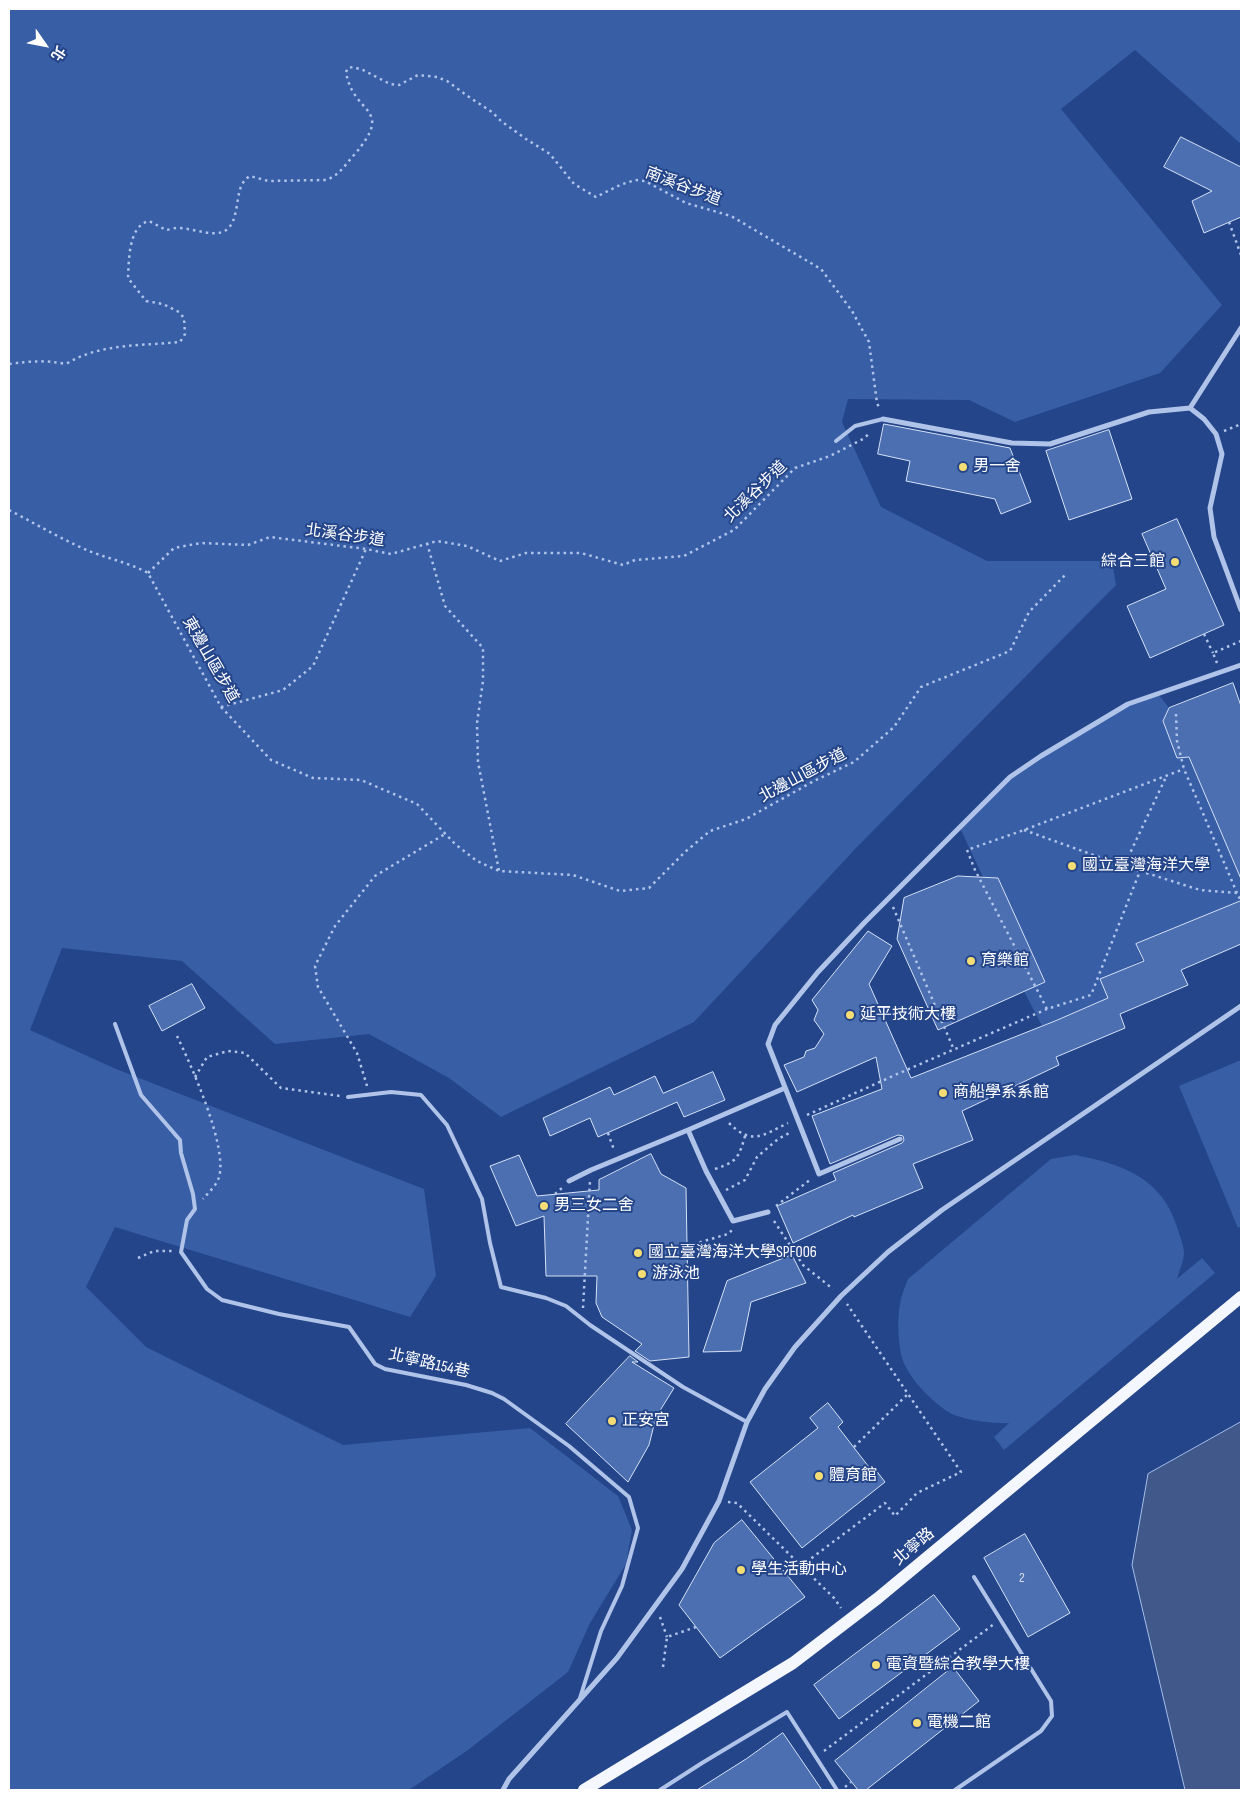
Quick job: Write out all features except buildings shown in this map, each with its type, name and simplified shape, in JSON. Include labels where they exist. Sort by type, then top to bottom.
[{"type":"main road","name":"北寧路","points":[[584,1790],[792,1663],[878,1598],[1241,1298]]},
{"type":"street","points":[[1190,408],[1241,328]]},
{"type":"street","points":[[883,420],[1012,443],[1050,444],[1149,412],[1190,408],[1204,419],[1216,434],[1222,454],[1210,508],[1214,537],[1241,610]]},
{"type":"street","points":[[900,1139],[818,1174],[768,1044],[776,1025],[818,972],[1010,777],[1041,756],[1128,704],[1241,665]]},
{"type":"street","name":"北寧路154巷","points":[[503,1790],[504,1785],[509,1779],[617,1658],[682,1569],[719,1501],[747,1422],[765,1389],[795,1347],[841,1296],[888,1252],[942,1210],[1241,1006]]},
{"type":"street","points":[[569,1180],[786,1088]]},
{"type":"street","points":[[688,1130],[706,1171],[733,1221],[768,1212]]},
{"type":"lane","points":[[836,441],[855,426],[883,420]]},
{"type":"lane","points":[[115,1024],[141,1095],[180,1140],[181,1153],[193,1194],[195,1209],[187,1220],[181,1252]]},
{"type":"lane","points":[[348,1097],[391,1092],[420,1096],[447,1125],[482,1199],[501,1287],[546,1298],[566,1306],[683,1386],[747,1422]]},
{"type":"lane","name":"北寧路154巷","points":[[181,1252],[207,1289],[222,1300],[349,1327],[375,1364],[385,1369],[466,1385],[504,1399],[569,1446],[630,1498],[638,1528],[622,1586],[601,1631],[580,1700]]},
{"type":"lane","points":[[954,1790],[1041,1731],[1052,1716],[1051,1701],[974,1577]]},
{"type":"lane","points":[[660,1790],[787,1712],[837,1790]]},
{"type":"path","name":"南溪谷步道","points":[[9,364],[39,360],[66,364],[81,355],[121,346],[180,342],[185,334],[184,318],[179,312],[163,304],[146,300],[128,278],[130,250],[137,228],[142,223],[149,221],[166,230],[177,228],[213,234],[221,233],[230,226],[235,218],[240,189],[244,179],[250,176],[268,181],[325,180],[334,178],[366,140],[372,129],[373,120],[366,108],[354,96],[347,79],[346,72],[348,68],[353,67],[390,84],[399,85],[418,75],[437,77],[447,81],[469,98],[492,112],[526,139],[550,154],[574,184],[590,195],[596,197],[635,180],[645,181],[686,203],[731,216],[821,268],[852,311],[869,342],[877,403],[883,420]]},
{"type":"path","points":[[1229,222],[1241,255]]},
{"type":"path","name":"北溪谷步道","points":[[148,573],[174,548],[201,543],[248,545],[270,537],[391,554],[437,541],[467,546],[500,561],[526,553],[581,553],[623,565],[636,560],[684,556],[734,530],[795,468],[830,456],[864,440],[883,420]]},
{"type":"path","points":[[1216,434],[1241,424]]},
{"type":"path","points":[[9,510],[51,534],[148,573]]},
{"type":"path","points":[[428,543],[446,606],[483,648],[483,682],[477,723],[478,762],[499,871]]},
{"type":"path","points":[[222,707],[283,690],[313,666],[366,549]]},
{"type":"path","name":"東邊山區步道","points":[[148,573],[222,707],[271,760],[313,778],[361,780],[417,804],[455,844],[477,861],[499,871]]},
{"type":"path","name":"北邊山區步道","points":[[499,871],[573,875],[620,891],[649,888],[710,830],[746,819],[814,781],[854,762],[894,727],[922,687],[1010,652],[1029,612],[1066,574]]},
{"type":"path","points":[[1204,634],[1213,653]]},
{"type":"path","points":[[1176,714],[1177,741],[1184,769],[1241,901]]},
{"type":"path","points":[[1048,1009],[967,850],[1184,769]]},
{"type":"path","points":[[1124,866],[1166,777]]},
{"type":"path","points":[[1024,830],[1124,866],[1200,890],[1237,893]]},
{"type":"path","points":[[370,1095],[357,1053],[318,987],[315,966],[335,926],[375,876],[445,834]]},
{"type":"path","points":[[725,1114],[726,1120],[740,1134],[750,1138],[762,1135],[894,1075],[1048,1009],[1091,996],[1140,871]]},
{"type":"path","points":[[889,898],[954,1050]]},
{"type":"path","points":[[178,1036],[215,1130],[220,1160],[219,1178],[195,1209]]},
{"type":"path","points":[[195,1077],[208,1057],[228,1051],[245,1053],[281,1088],[348,1097]]},
{"type":"path","points":[[718,1194],[745,1180],[757,1157],[778,1138],[801,1127]]},
{"type":"path","points":[[608,1133],[618,1159]]},
{"type":"path","points":[[706,1171],[731,1164],[740,1154],[745,1136]]},
{"type":"path","points":[[583,1319],[591,1170]]},
{"type":"path","points":[[801,1566],[885,1503],[895,1516],[917,1493],[960,1472],[841,1296],[803,1265],[768,1212],[818,1174]]},
{"type":"path","points":[[687,1246],[728,1234],[735,1228],[733,1221]]},
{"type":"path","points":[[138,1258],[160,1250],[181,1252]]},
{"type":"path","points":[[854,1447],[908,1394]]},
{"type":"path","points":[[737,1503],[834,1598]]},
{"type":"path","points":[[656,1605],[667,1637],[663,1667]]},
{"type":"path","points":[[816,1757],[1001,1619]]},
{"type":"path","points":[[667,1637],[696,1627]]},
{"type":"shaded area","points":[[9,9],[1241,9],[1241,144],[1135,50],[1061,109],[1222,305],[1160,373],[1015,422],[969,400],[848,399],[842,422],[881,507],[987,561],[1112,561],[1116,585],[857,847],[694,1022],[501,1117],[449,1078],[369,1034],[275,1044],[182,961],[62,948],[30,1030],[116,1069],[424,1189],[436,1276],[410,1317],[115,1227],[86,1287],[146,1347],[343,1445],[530,1428],[618,1496],[632,1530],[626,1564],[590,1623],[568,1672],[468,1750],[409,1790],[9,1790]]},
{"type":"shaded area","points":[[1159,695],[1169,708],[1163,721],[1177,758],[1189,757],[1241,879],[1241,899],[1237,903],[1136,944],[1142,960],[1102,980],[1108,998],[1042,1026],[1024,991],[1045,982],[998,878],[983,877],[960,828],[1015,773],[1125,707]]},
{"type":"shaded area","points":[[1241,1060],[1241,1226],[1238,1228],[1179,1086]]},
{"type":"shaded area","points":[[1075,1155],[1125,1169],[1139,1176],[1162,1198],[1171,1212],[1183,1247],[1183,1259],[1177,1279],[1202,1258],[1215,1273],[1004,1450],[994,1437],[1009,1423],[980,1421],[952,1414],[931,1398],[917,1384],[903,1361],[900,1348],[898,1317],[901,1298],[908,1279],[1051,1159]]},
{"type":"shaded area","points":[[1241,1422],[1241,1790],[1185,1790],[1132,1565],[1148,1474]]},
{"type":"place","name":"男一舍","points":[[963,467]]},
{"type":"place","name":"綜合三館","points":[[1175,562]]},
{"type":"place","name":"國立臺灣海洋大學","points":[[1072,866]]},
{"type":"place","name":"育樂館","points":[[971,961]]},
{"type":"place","name":"延平技術大樓","points":[[850,1015]]},
{"type":"place","name":"商船學系系館","points":[[943,1093]]},
{"type":"place","name":"男三女二舍","points":[[544,1206]]},
{"type":"place","name":"國立臺灣海洋大學SPF006","points":[[638,1253]]},
{"type":"place","name":"游泳池","points":[[642,1274]]},
{"type":"place","name":"正安宮","points":[[612,1421]]},
{"type":"place","name":"體育館","points":[[819,1476]]},
{"type":"place","name":"學生活動中心","points":[[741,1570]]},
{"type":"place","name":"電資暨綜合教學大樓","points":[[876,1665]]},
{"type":"place","name":"電機二館","points":[[917,1723]]}]
